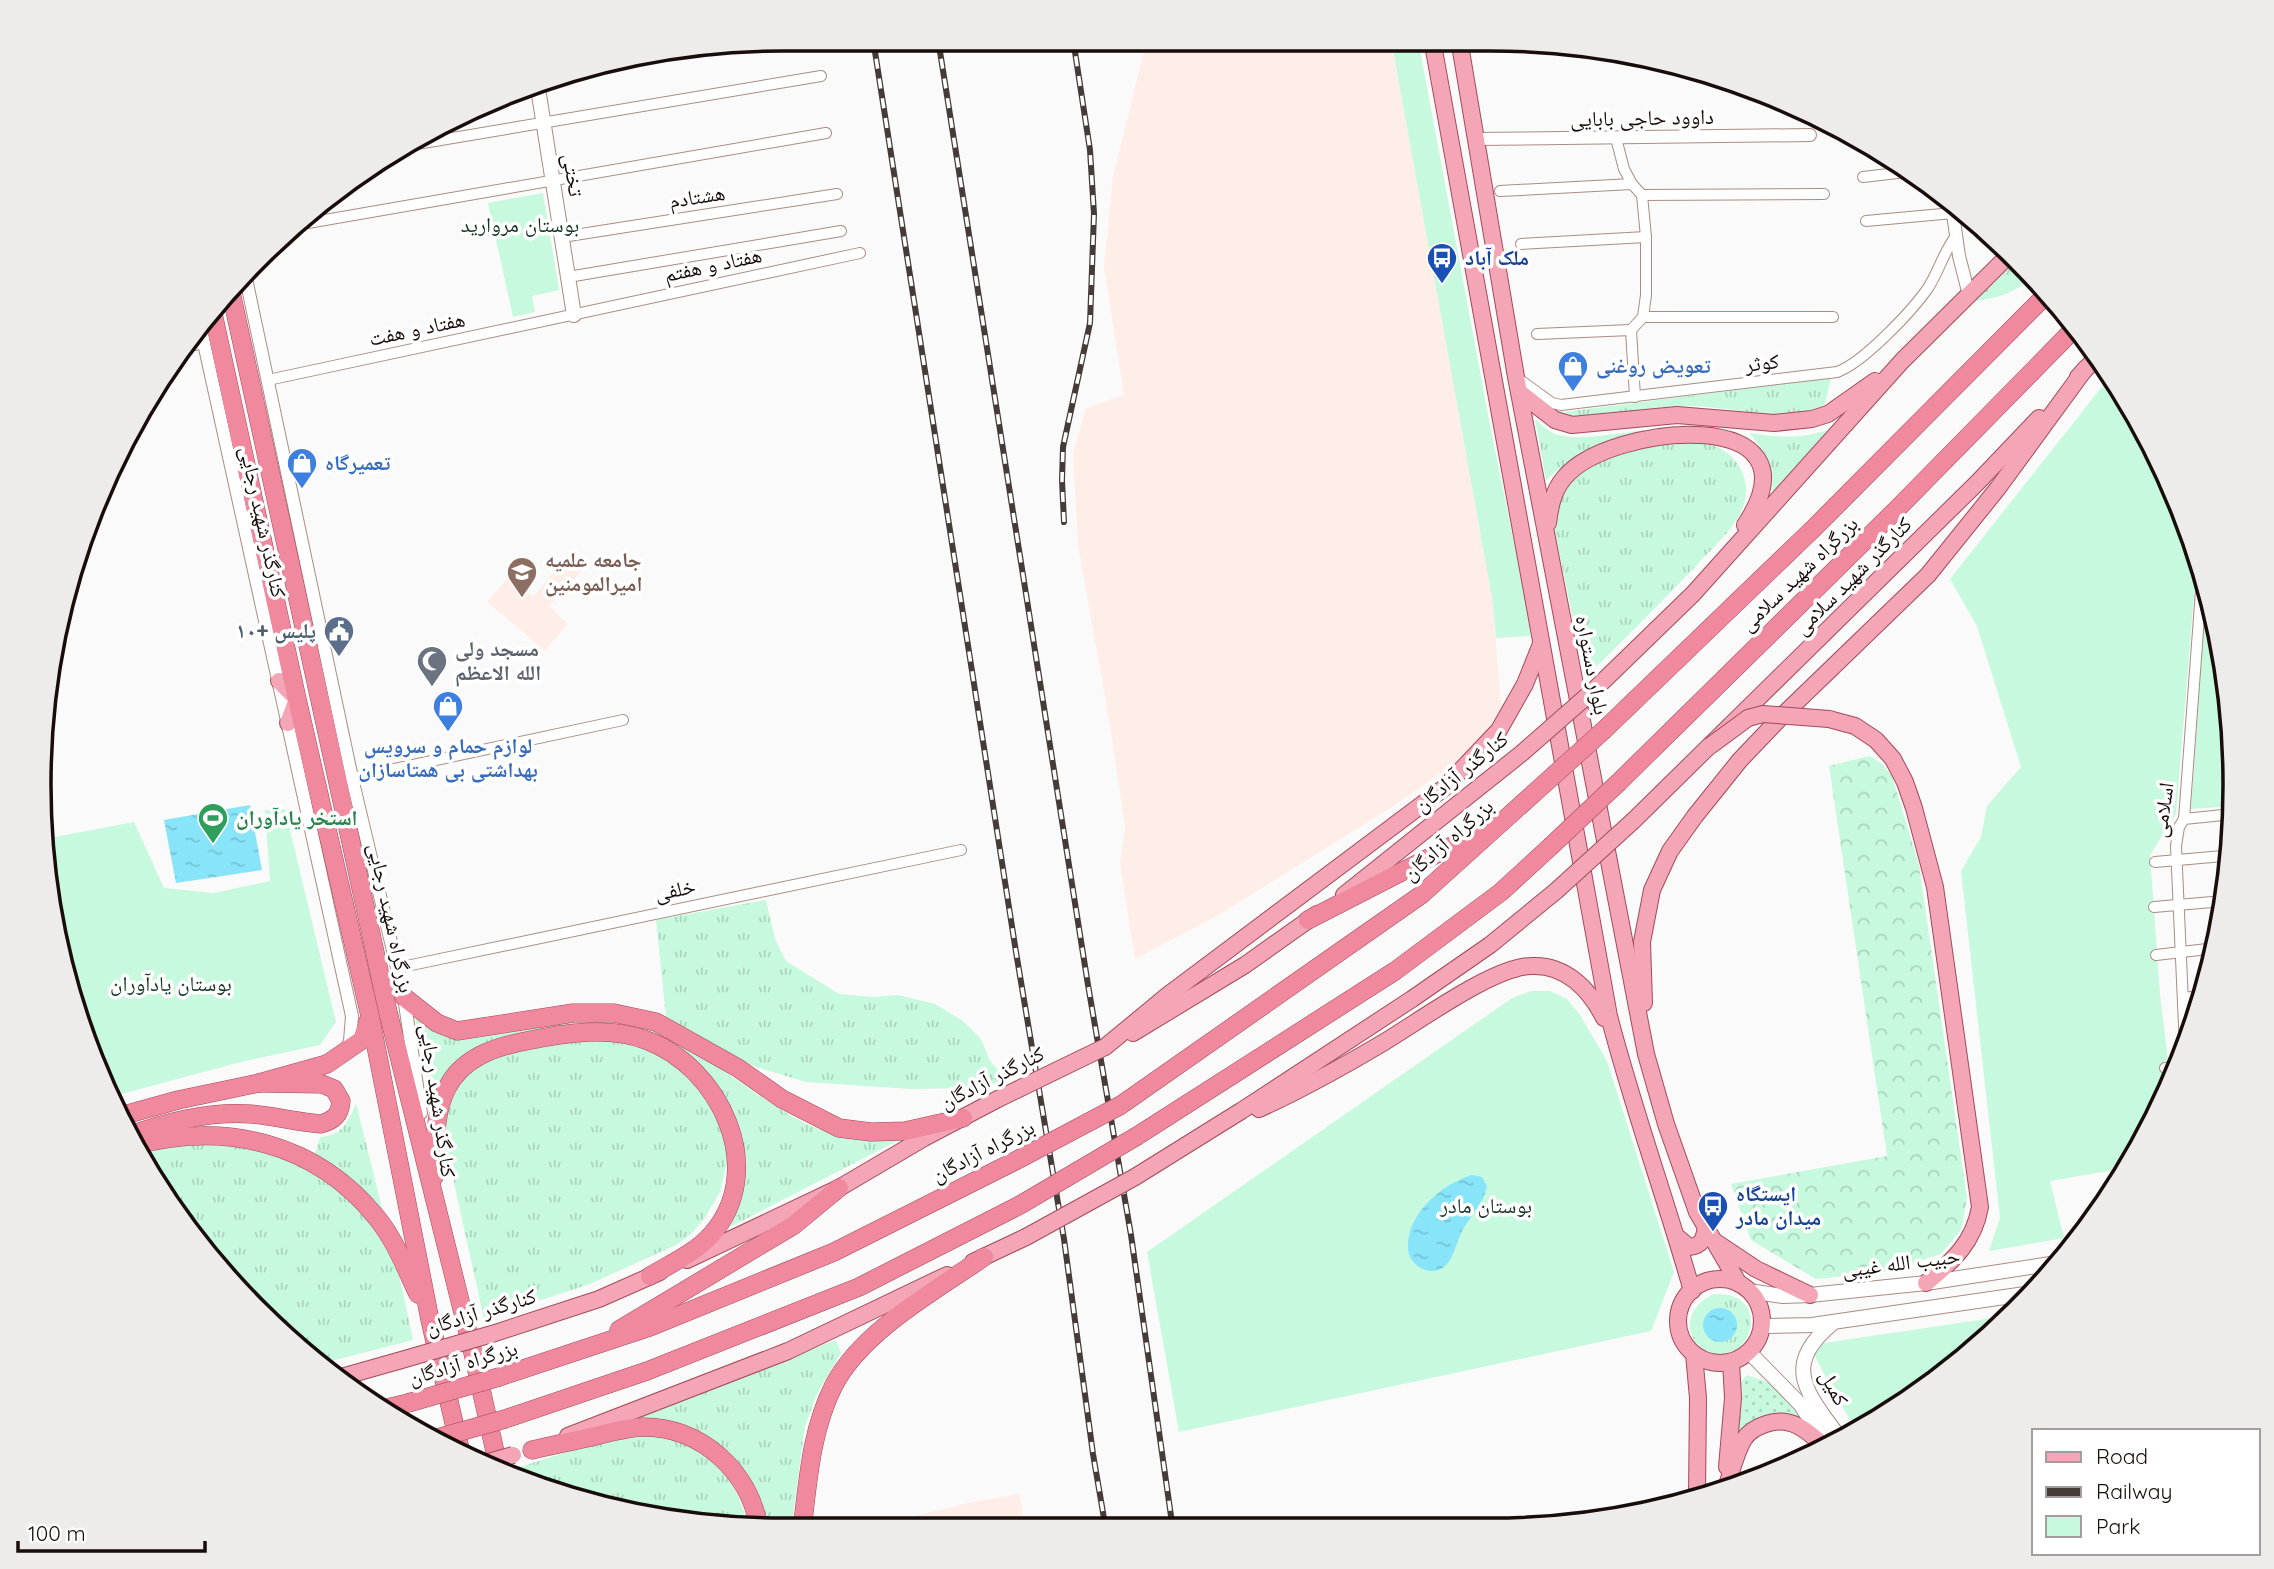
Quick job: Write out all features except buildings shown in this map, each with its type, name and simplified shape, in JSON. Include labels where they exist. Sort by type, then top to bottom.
[{"type":"highway","name":"بزرگراه شهید سلامی","points":[[1533,794],[1604,730],[1815,527],[2041,300]]},
{"type":"highway","name":"بزرگراه شهید رجایی","points":[[232,302],[345,779],[388,1012],[497,1459]]},
{"type":"highway","name":"بزرگراه شهید رجایی","points":[[215,323],[370,1016],[430,1320],[458,1442]]},
{"type":"highway","name":"بزرگراه شهید سلامی","points":[[446,1435],[505,1419],[660,1366],[859,1287],[1020,1205],[1137,1136],[1395,971],[1501,892],[1619,782],[1898,509],[2069,335]]},
{"type":"highway","name":"بزرگراه آزادگان","points":[[395,1406],[499,1377],[650,1327],[834,1252],[1121,1105],[1421,895],[1533,794]]},
{"type":"highway","points":[[1308,920],[1510,816]]},
{"type":"highway","points":[[404,997],[437,1023],[457,1031],[583,1012],[634,1015],[656,1022],[738,1068],[782,1099],[839,1128],[871,1132],[905,1131],[963,1118]]},
{"type":"highway","points":[[129,1114],[327,1064],[362,1040],[370,1016]]},
{"type":"highway","points":[[432,1194],[441,1103],[453,1078],[472,1060],[484,1053],[552,1035],[615,1033],[647,1040],[678,1056],[711,1089],[731,1128],[736,1174],[727,1208],[709,1237],[650,1276]]},
{"type":"highway","points":[[139,1132],[162,1125],[221,1114],[249,1114],[321,1124],[331,1121],[338,1114],[341,1101],[334,1089],[322,1084],[259,1083]]},
{"type":"highway","points":[[145,1144],[202,1135],[263,1143],[306,1158],[345,1184],[379,1220],[430,1320]]},
{"type":"highway","points":[[587,1349],[794,1225],[839,1188]]},
{"type":"highway","points":[[803,1518],[808,1468],[818,1425],[835,1384],[853,1358],[898,1317],[984,1257]]},
{"type":"highway","points":[[532,1450],[628,1429],[656,1428],[676,1433],[710,1449],[739,1476],[751,1497],[756,1517]]},
{"type":"main road","points":[[1434,51],[1614,1036],[1692,1291]]},
{"type":"main road","name":"بلوار دستواره","points":[[1461,51],[1546,536],[1646,1054],[1666,1124],[1697,1212],[1744,1287]]},
{"type":"main road","name":"تختی","points":[[539,94],[574,315]]},
{"type":"main road","points":[[1693,594],[1902,361],[2003,261]]},
{"type":"main road","points":[[1518,384],[1555,420],[1573,425],[1677,415],[1754,422],[1793,422],[1828,414],[1902,361]]},
{"type":"main road","name":"کنارگذر شهید سلامی","points":[[1206,1133],[1490,945],[1556,891],[1633,821],[1977,483],[2090,364]]},
{"type":"main road","points":[[1646,1054],[1642,942],[1653,890],[1670,851],[1740,760],[1928,575],[1998,488],[2085,369]]},
{"type":"main road","points":[[1546,536],[1554,495],[1563,478],[1590,458],[1635,442],[1680,435],[1731,439],[1747,446],[1757,459],[1762,488],[1758,503],[1743,528],[1693,594]]},
{"type":"main road","name":"کنارگذر آزادگان","points":[[349,1375],[492,1334],[599,1299],[733,1240],[839,1188],[999,1099],[1146,1026],[1234,972],[1360,883],[1522,753],[1595,689],[1693,594]]},
{"type":"main road","points":[[1105,1047],[1168,995],[1444,788],[1499,730],[1525,684],[1541,644]]},
{"type":"main road","points":[[279,681],[297,699],[288,723]]},
{"type":"main road","points":[[1710,746],[1748,718],[1763,714],[1829,719],[1855,726],[1876,740],[1893,759],[1910,795],[1935,887],[1980,1207],[1971,1238],[1953,1261],[1926,1283]]},
{"type":"main road","points":[[498,1459],[532,1450],[788,1351],[1026,1237],[1135,1177],[1206,1133],[1285,1097],[1380,1045],[1504,971],[1532,965],[1558,970],[1580,983],[1597,1003],[1614,1036]]},
{"type":"main road","points":[[1677,1237],[1689,1247],[1696,1246],[1709,1234],[1756,1269],[1810,1295]]},
{"type":"main road","name":"حبیب الله غیبی","points":[[1744,1287],[1783,1296],[1810,1295],[1926,1283],[2043,1265]]},
{"type":"main road","points":[[1714,1280],[1727,1280],[1744,1287],[1757,1301],[1761,1313],[1762,1326],[1755,1345],[1749,1352],[1731,1362],[1711,1362],[1694,1354],[1681,1336],[1678,1322],[1680,1311],[1692,1291],[1714,1280]]},
{"type":"main road","points":[[1762,1326],[1834,1322],[2015,1295]]},
{"type":"main road","name":"کمیل","points":[[1834,1322],[1810,1347],[1802,1364],[1802,1376],[1835,1431]]},
{"type":"main road","points":[[1749,1352],[1800,1404],[1822,1439]]},
{"type":"main road","points":[[1694,1354],[1698,1398],[1698,1487]]},
{"type":"main road","points":[[1727,1478],[1733,1398],[1731,1362]]},
{"type":"main road","points":[[1729,1478],[1743,1441],[1750,1432],[1770,1422],[1783,1420],[1794,1423],[1818,1441]]},
{"type":"street","points":[[433,141],[821,76]]},
{"type":"street","points":[[314,222],[826,133]]},
{"type":"street","name":"داوود حاجی بابایی","points":[[1475,139],[1810,135]]},
{"type":"street","points":[[1536,334],[1631,330],[1643,317],[1646,295],[1646,237],[1642,195],[1624,169],[1616,138]]},
{"type":"street","points":[[1863,177],[1896,173]]},
{"type":"street","points":[[1500,191],[1632,184]]},
{"type":"street","name":"هشتادم","points":[[562,237],[837,194]]},
{"type":"street","points":[[1642,195],[1824,194]]},
{"type":"street","points":[[1866,221],[1946,211]]},
{"type":"street","points":[[1953,216],[1969,295]]},
{"type":"street","points":[[568,277],[841,231]]},
{"type":"street","name":"کوثر","points":[[1518,384],[1557,405],[1844,370],[1859,360],[1926,290],[1943,262],[1948,246],[1956,236]]},
{"type":"street","points":[[1521,244],[1646,237]]},
{"type":"street","name":"هفتاد و هفتم","points":[[574,315],[860,253]]},
{"type":"street","name":"کنارگذر شهید رجایی","points":[[248,286],[345,779],[404,997],[432,1194]]},
{"type":"street","name":"هفتاد و هفت","points":[[268,380],[574,315]]},
{"type":"street","points":[[1643,317],[1833,317]]},
{"type":"street","points":[[1631,330],[1635,397]]},
{"type":"street","name":"کنارگذر شهید رجایی","points":[[203,337],[352,1016],[351,1041],[344,1054]]},
{"type":"street","points":[[197,344],[204,343]]},
{"type":"street","name":"اسلامی","points":[[2184,1020],[2177,859],[2179,827],[2184,819],[2200,603]]},
{"type":"street","points":[[345,779],[623,720]]},
{"type":"street","points":[[2184,819],[2222,815]]},
{"type":"street","name":"خلفی","points":[[397,968],[961,850]]},
{"type":"street","points":[[2155,862],[2219,856]]},
{"type":"street","points":[[2154,908],[2213,902]]},
{"type":"street","points":[[2156,955],[2204,949]]},
{"type":"street","points":[[2183,998],[2191,997]]},
{"type":"shaded area","points":[[1144,51],[1393,51],[1492,598],[1502,715],[1465,756],[1392,807],[1217,916],[1135,959],[1120,863],[1125,827],[1078,545],[1073,453],[1086,408],[1124,395],[1104,267],[1113,177]]},
{"type":"shaded area","name":"جامعه علمیه امیرالمومنین","points":[[571,551],[586,566],[549,606],[568,624],[545,651],[487,602],[509,576],[533,597]]},
{"type":"shaded area","points":[[1020,1494],[1023,1518],[906,1518]]},
{"type":"green space","points":[[1393,51],[1420,51],[1489,420],[1529,617],[1530,636],[1496,638],[1492,598]]},
{"type":"green space","name":"بوستان مروارید","points":[[543,193],[559,290],[532,296],[535,312],[513,317],[488,203]]},
{"type":"green space","points":[[2010,268],[2024,283],[2006,294],[1975,301]]},
{"type":"green space","points":[[1831,378],[1824,408],[1790,414],[1676,406],[1576,418],[1565,417],[1555,410],[1564,412]]},
{"type":"green space","points":[[2104,384],[2148,460],[2184,549],[2195,585],[2176,814],[2150,855],[2160,994],[2168,1062],[2148,1109],[2113,1170],[2050,1181],[2064,1238],[1989,1251],[2000,1218],[1961,871],[1981,837],[1987,806],[2021,767],[1977,626],[1950,579]]},
{"type":"green space","points":[[1535,419],[1552,432],[1568,437],[1649,430],[1594,448],[1570,461],[1546,480]]},
{"type":"green space","points":[[1832,429],[1772,501],[1769,465],[1750,433],[1791,437]]},
{"type":"green space","points":[[1704,442],[1725,451],[1740,467],[1746,487],[1742,510],[1733,526],[1720,540],[1585,678],[1554,529],[1561,496],[1574,478],[1592,465],[1612,456],[1659,446]]},
{"type":"green space","points":[[2204,620],[2217,689],[2222,737],[2223,807],[2191,809]]},
{"type":"green space","points":[[1869,756],[1881,763],[1892,776],[1919,865],[1967,1198],[1961,1230],[1941,1254],[1884,1272],[1816,1279],[1751,1240],[1731,1184],[1887,1156],[1829,766]]},
{"type":"green space","name":"بوستان یادآوران","points":[[285,809],[336,1022],[320,1045],[245,1061],[120,1094],[90,1020],[76,974],[65,928],[53,837],[134,822],[164,888],[214,893],[270,881],[265,810]]},
{"type":"green space","points":[[766,900],[775,939],[786,961],[839,994],[875,997],[898,995],[935,1004],[963,1021],[981,1039],[990,1061],[1003,1076],[999,1083],[965,1088],[911,1089],[806,1082],[756,1067],[730,1055],[666,1017],[656,920]]},
{"type":"green space","name":"بوستان مادر","points":[[1531,991],[1550,991],[1567,999],[1580,1015],[1607,1061],[1674,1272],[1651,1331],[1179,1432],[1147,1252],[1512,998]]},
{"type":"green space","points":[[415,1017],[442,1034],[455,1037],[487,1036],[568,1020],[597,1019],[626,1023],[677,1041],[768,1102],[816,1128],[846,1136],[899,1140],[730,1227],[737,1207],[737,1127],[729,1104],[714,1080],[689,1055],[656,1036],[503,1039],[432,1106]]},
{"type":"green space","points":[[603,1040],[636,1045],[664,1056],[691,1076],[717,1112],[727,1145],[727,1162],[720,1192],[704,1219],[691,1234],[676,1245],[590,1284],[484,1319],[445,1142],[445,1120],[450,1097],[457,1084],[470,1072],[504,1054],[545,1045]]},
{"type":"green space","points":[[356,1103],[383,1212],[352,1180],[315,1154],[320,1137],[339,1131]]},
{"type":"green space","points":[[228,1143],[276,1153],[332,1183],[367,1217],[398,1270],[413,1340],[331,1361],[266,1303],[233,1268],[174,1192],[147,1147]]},
{"type":"green space","points":[[1715,1294],[1736,1298],[1747,1307],[1751,1321],[1748,1335],[1740,1347],[1728,1355],[1714,1355],[1699,1346],[1690,1331],[1695,1309]],"holes":[[[1723,1309],[1734,1335],[1720,1342],[1706,1334],[1712,1310]]]},
{"type":"green space","points":[[1992,1318],[1936,1367],[1852,1422],[1835,1396],[1813,1352],[1824,1343]]},
{"type":"green space","points":[[836,1340],[841,1353],[817,1394],[805,1426],[793,1518],[761,1518],[688,1429],[588,1434]]},
{"type":"green space","points":[[1747,1375],[1772,1384],[1810,1426],[1794,1419],[1737,1445],[1741,1382]]},
{"type":"green space","points":[[640,1434],[682,1443],[698,1450],[724,1472],[746,1517],[641,1504],[595,1493],[519,1467],[603,1440]]},
{"type":"water","name":"استخر یادآوران","points":[[250,805],[262,870],[176,883],[164,820]]},
{"type":"water","points":[[1472,1175],[1482,1177],[1487,1186],[1480,1205],[1461,1233],[1450,1260],[1438,1270],[1421,1268],[1412,1260],[1408,1249],[1409,1236],[1419,1213],[1449,1185]]},
{"type":"water","points":[[1720,1308],[1732,1313],[1737,1325],[1732,1337],[1720,1342],[1708,1337],[1703,1325],[1708,1313]]},
{"type":"railway","points":[[875,51],[1016,952],[1064,1239],[1104,1518]]},
{"type":"railway","points":[[940,51],[1088,985],[1131,1235],[1171,1518]]},
{"type":"railway","points":[[1064,522],[1063,447],[1090,323],[1094,214],[1090,150],[1075,51]]},
{"type":"place","name":"ملک آباد","points":[[1442,285]]},
{"type":"place","name":"تعویض روغنی","points":[[1573,393]]},
{"type":"place","name":"تعمیرگاه","points":[[302,490]]},
{"type":"place","name":"جامعه علمیه امیرالمومنین","points":[[522,599]]},
{"type":"place","name":"پلیس +۱۰","points":[[339,658]]},
{"type":"place","name":"مسجد ولی الله الاعظم","points":[[432,688]]},
{"type":"place","name":"لوازم حمام و سرویس بهداشتی بی همتاسازان","points":[[448,733]]},
{"type":"place","name":"استخر یادآوران","points":[[213,845]]},
{"type":"place","name":"ایستگاه میدان مادر","points":[[1713,1233]]}]
